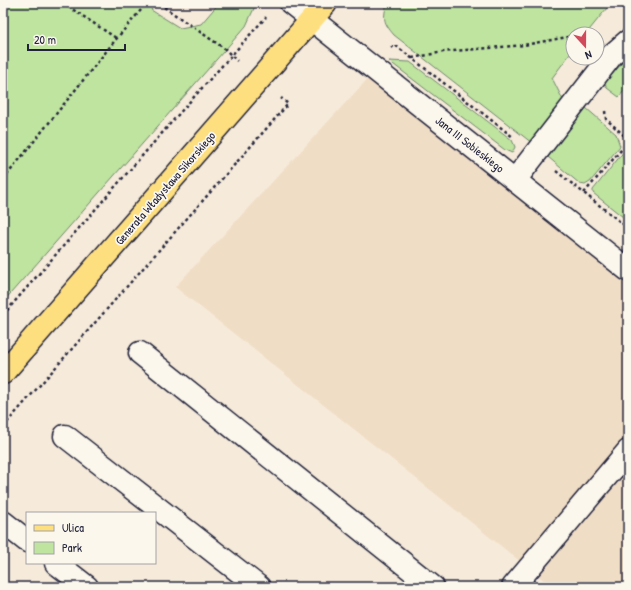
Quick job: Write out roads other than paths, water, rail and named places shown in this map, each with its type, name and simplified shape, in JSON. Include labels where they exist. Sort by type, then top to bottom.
[{"type":"main road","name":"Generała Władysława Sikorskiego","points":[[3,373],[326,3]]},
{"type":"street","name":"Jana III Sobieskiego","points":[[291,3],[628,270]]},
{"type":"street","points":[[515,180],[612,55],[628,41]]},
{"type":"street","points":[[140,353],[434,587]]},
{"type":"street","points":[[65,436],[259,587]]},
{"type":"street","points":[[513,587],[628,452]]},
{"type":"street","points":[[3,522],[26,540]]},
{"type":"street","points":[[57,564],[87,587]]}]
